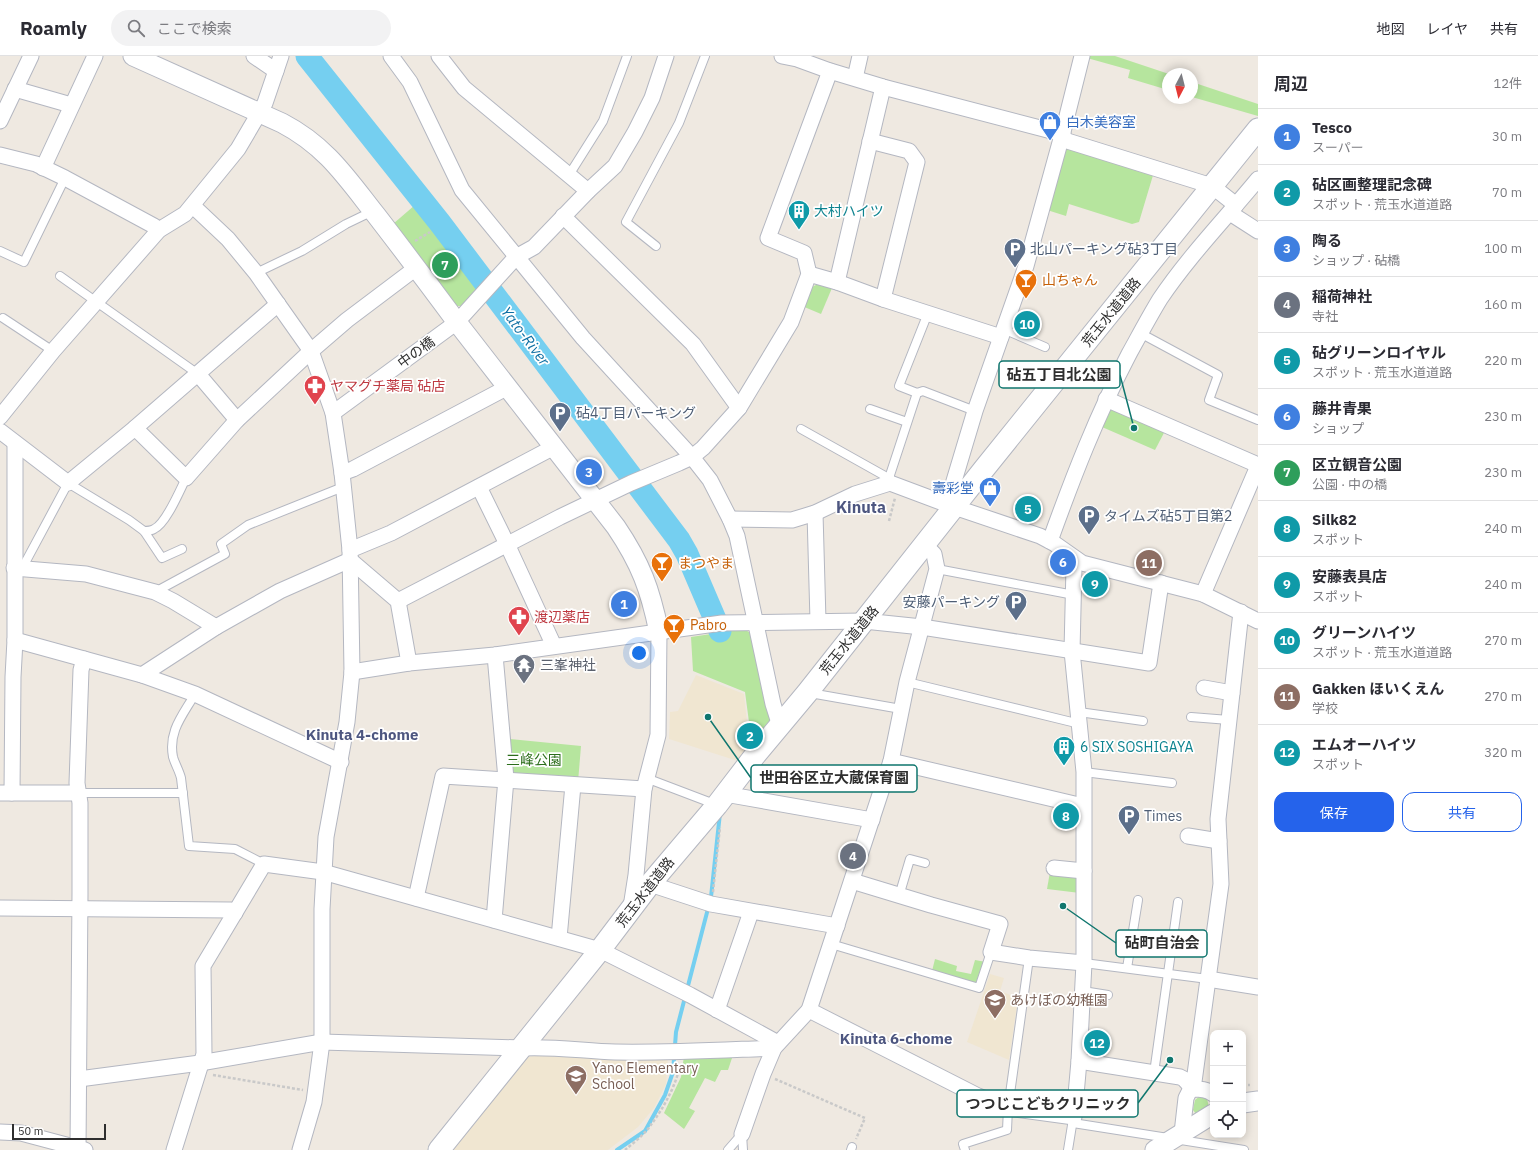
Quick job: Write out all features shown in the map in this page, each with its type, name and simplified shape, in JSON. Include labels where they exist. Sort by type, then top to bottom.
[{"type":"main road","name":"荒玉水道道路","points":[[439,1150],[600,950],[650,884],[807,693],[954,507],[1258,129]]},
{"type":"street","points":[[0,121],[30,56]]},
{"type":"street","points":[[43,168],[71,104],[95,56]]},
{"type":"street","points":[[133,56],[298,131],[313,142],[342,172],[373,210],[457,322],[620,533],[637,561],[649,589],[659,632],[658,736],[645,783],[636,875],[631,908]]},
{"type":"street","points":[[254,56],[276,71]]},
{"type":"street","points":[[0,417],[53,350],[159,230],[185,214],[238,149],[260,113],[281,56]]},
{"type":"street","points":[[391,56],[410,82],[462,190],[583,338],[692,457],[710,480],[737,536],[773,704],[780,726]]},
{"type":"street","points":[[439,56],[464,88],[588,191]]},
{"type":"street","name":"中の橋","points":[[333,413],[457,322],[516,257],[534,246],[615,166],[635,132],[652,98],[666,56]]},
{"type":"street","points":[[782,56],[798,57],[830,71],[1062,137],[1212,186],[1233,209],[1258,231]]},
{"type":"street","points":[[855,78],[860,56]]},
{"type":"street","points":[[954,507],[951,491],[975,411],[1026,266],[1062,137],[1082,56]]},
{"type":"street","points":[[398,601],[595,500],[692,457],[703,448],[739,408],[791,322],[809,274],[804,253],[768,238],[830,71]]},
{"type":"street","points":[[837,282],[882,87]]},
{"type":"street","points":[[15,89],[71,104]]},
{"type":"street","points":[[870,141],[909,152],[917,162],[883,298]]},
{"type":"street","points":[[0,155],[36,164],[65,178],[159,230]]},
{"type":"street","points":[[1050,541],[1072,479],[1106,399],[1140,333],[1160,299],[1181,271],[1258,179]]},
{"type":"street","points":[[192,206],[228,239],[256,273],[311,351],[333,413],[342,480],[350,555],[352,672],[347,722],[341,762],[326,837],[323,872],[322,1042],[315,1092],[308,1126],[300,1150]]},
{"type":"street","points":[[563,216],[693,344],[739,408]]},
{"type":"street","points":[[135,428],[186,478],[237,420],[311,351],[347,320],[416,268]]},
{"type":"street","points":[[809,274],[928,313],[1002,333]]},
{"type":"street","points":[[0,431],[68,483],[135,428],[278,304]]},
{"type":"street","points":[[198,374],[237,420]]},
{"type":"street","points":[[342,480],[353,469],[508,387]]},
{"type":"street","points":[[1106,399],[1258,466],[1203,594]]},
{"type":"street","points":[[15,443],[13,567],[15,640],[6,677],[6,793],[78,792]]},
{"type":"street","points":[[142,675],[216,627],[280,591],[554,447]]},
{"type":"street","points":[[730,519],[792,520],[815,513],[855,494],[894,485],[1027,531],[1050,541],[1082,563],[1203,594],[1258,621]]},
{"type":"street","points":[[479,487],[554,646]]},
{"type":"street","points":[[815,513],[818,621]]},
{"type":"street","points":[[742,1134],[763,1074],[776,1046],[809,1010],[892,761],[906,682],[937,569],[934,554],[925,545]]},
{"type":"street","points":[[350,555],[398,601],[409,663]]},
{"type":"street","points":[[809,1010],[972,1093],[1008,1108],[1073,1120],[1079,1061],[1084,963],[1084,772],[1072,651],[1074,567],[1076,559]]},
{"type":"street","points":[[13,567],[86,574],[154,592],[173,601],[216,627]]},
{"type":"street","points":[[352,672],[409,663],[495,655],[718,623],[818,621],[864,621],[922,627],[1149,662],[1161,583]]},
{"type":"street","points":[[1177,1136],[1186,1098],[1189,1092],[1193,1089],[1221,884],[1218,819],[1241,612]]},
{"type":"street","points":[[15,640],[142,675],[195,694],[341,762]]},
{"type":"street","points":[[494,920],[506,780],[495,655]]},
{"type":"street","points":[[0,1132],[21,1134],[81,1149],[79,1079],[80,804],[77,782],[81,670],[84,659]]},
{"type":"street","points":[[1204,688],[1232,693]]},
{"type":"street","points":[[892,761],[1084,806]]},
{"type":"street","points":[[416,898],[443,776],[573,785],[645,783]]},
{"type":"street","points":[[559,938],[573,785]]},
{"type":"street","points":[[721,799],[872,820]]},
{"type":"street","points":[[1188,836],[1219,841]]},
{"type":"street","points":[[174,1150],[204,1054],[203,966],[264,864],[323,872],[600,950],[686,992],[776,1046]]},
{"type":"street","points":[[1054,868],[1084,871]]},
{"type":"street","points":[[852,881],[899,896],[1000,924],[991,952],[1030,958],[1084,963]]},
{"type":"street","points":[[650,884],[709,904],[837,926]]},
{"type":"street","points":[[0,908],[231,910],[235,913]]},
{"type":"street","points":[[716,1010],[751,912]]},
{"type":"street","points":[[1208,979],[1258,987]]},
{"type":"street","points":[[79,1079],[199,1068],[322,1042],[521,1048],[538,1047],[616,1052],[677,1052],[776,1046]]},
{"type":"street","points":[[1079,1061],[1180,1077],[1184,1079],[1193,1089],[1210,1091]]},
{"type":"street","points":[[1246,1103],[1258,1101]]},
{"type":"street","points":[[1155,1150],[1210,1116]]},
{"type":"lane","points":[[569,175],[603,121],[627,56]]},
{"type":"lane","points":[[656,246],[626,222],[679,124],[705,56]]},
{"type":"lane","points":[[0,251],[24,262],[65,178]]},
{"type":"lane","points":[[256,273],[302,250],[373,210]]},
{"type":"lane","points":[[60,276],[198,374]]},
{"type":"lane","points":[[928,313],[899,386],[917,393],[923,391],[975,411]]},
{"type":"lane","points":[[3,318],[53,350]]},
{"type":"lane","points":[[1002,333],[1045,347]]},
{"type":"lane","points":[[1140,333],[1218,376],[1209,400],[1258,420]]},
{"type":"lane","points":[[894,485],[890,475],[917,393]]},
{"type":"lane","points":[[870,409],[907,422]]},
{"type":"lane","points":[[802,428],[884,476],[894,485]]},
{"type":"lane","points":[[144,531],[154,529],[159,525],[170,511],[186,478]]},
{"type":"lane","points":[[154,592],[225,554],[221,544],[248,525],[342,480]]},
{"type":"lane","points":[[13,567],[25,564],[68,483],[129,520],[144,531],[162,558],[182,549]]},
{"type":"lane","points":[[937,569],[1074,595]]},
{"type":"lane","points":[[906,682],[1079,718],[1143,721]]},
{"type":"lane","points":[[807,693],[901,709]]},
{"type":"lane","points":[[195,694],[174,729],[172,740],[173,757],[178,769],[183,793],[189,846],[235,849],[264,864]]},
{"type":"lane","points":[[1191,717],[1229,720]]},
{"type":"lane","points":[[1084,772],[1172,783]]},
{"type":"lane","points":[[645,783],[721,799]]},
{"type":"lane","points":[[78,792],[183,793]]},
{"type":"lane","points":[[899,896],[910,859],[925,863]]},
{"type":"lane","points":[[1127,968],[1138,900]]},
{"type":"lane","points":[[1154,1074],[1178,902]]},
{"type":"lane","points":[[831,944],[980,988],[991,952]]},
{"type":"lane","points":[[965,1150],[963,1144],[1007,1130],[1008,1108],[1030,958]]},
{"type":"lane","points":[[1084,963],[1208,979]]},
{"type":"lane","points":[[1083,991],[1108,995]]},
{"type":"lane","points":[[1068,1150],[1073,1120],[1177,1136],[1244,1150]]},
{"type":"lane","points":[[728,1150],[742,1134]]},
{"type":"lane","points":[[742,1134],[743,1150]]},
{"type":"path","points":[[889,521],[894,485]]},
{"type":"path","points":[[709,904],[723,803],[721,799]]},
{"type":"path","points":[[625,1150],[650,1128],[663,1106],[678,1074],[677,1052]]},
{"type":"path","points":[[199,1068],[315,1092]]},
{"type":"path","points":[[763,1074],[865,1118],[851,1148]]},
{"type":"shaded area","points":[[696,675],[744,694],[747,723],[742,737],[749,753],[741,762],[669,739],[670,712],[678,711]]},
{"type":"shaded area","name":"あけぼの幼稚園","points":[[990,974],[1004,978],[1000,991],[1018,998],[1009,1060],[967,1042]]},
{"type":"shaded area","name":"Yano Elementary School","points":[[552,1053],[668,1057],[666,1084],[654,1108],[638,1127],[608,1150],[450,1150],[522,1058]]},
{"type":"green space","points":[[1087,56],[1115,56],[1162,72],[1162,88],[1128,78],[1130,70],[1087,58]]},
{"type":"green space","points":[[1198,84],[1258,104],[1258,116],[1198,99]]},
{"type":"green space","points":[[1063,146],[1154,172],[1139,222],[1132,224],[1069,204],[1066,216],[1047,210]]},
{"type":"green space","points":[[415,205],[482,287],[465,306],[457,306],[393,224]]},
{"type":"green space","points":[[818,284],[832,288],[821,314],[802,306],[810,288]]},
{"type":"green space","points":[[1110,404],[1166,429],[1155,450],[1102,427]]},
{"type":"green space","points":[[744,629],[752,634],[772,718],[750,751],[743,736],[749,722],[745,692],[693,671],[691,637]]},
{"type":"green space","name":"三峰公園","points":[[510,739],[581,746],[578,782],[513,777]]},
{"type":"green space","points":[[1050,872],[1078,875],[1080,893],[1047,889]]},
{"type":"green space","points":[[935,959],[957,966],[956,971],[971,974],[975,960],[986,962],[979,986],[932,971]]},
{"type":"green space","points":[[733,1055],[728,1070],[721,1070],[715,1082],[705,1078],[689,1108],[695,1111],[684,1129],[664,1113],[681,1077],[684,1056]]},
{"type":"green space","points":[[1200,1096],[1204,1096],[1207,1099],[1209,1107],[1196,1114],[1193,1110],[1195,1100]]},
{"type":"waterway","name":"Yato-River","points":[[307,56],[440,223],[679,540],[687,554],[720,631]]},
{"type":"waterway","points":[[617,1150],[645,1131],[665,1095],[673,1072],[676,1032],[711,897],[720,813]]},
{"type":"place","name":"白木美容室","points":[[1050,142]]},
{"type":"place","name":"大村ハイツ","points":[[799,230]]},
{"type":"place","name":"区立観音公園","points":[[445,265]]},
{"type":"place","name":"北山パーキング砧3丁目","points":[[1015,268]]},
{"type":"place","name":"山ちゃん","points":[[1026,300]]},
{"type":"place","name":"グリーンハイツ","points":[[1027,324]]},
{"type":"place","name":"ヤマグチ薬局 砧店","points":[[315,406]]},
{"type":"place","name":"砧五丁目北公園","points":[[1134,428]]},
{"type":"place","name":"砧4丁目パーキング","points":[[560,432]]},
{"type":"place","name":"陶る","points":[[589,472]]},
{"type":"place","name":"壽彩堂","points":[[990,508]]},
{"type":"place","name":"砧グリーンロイヤル","points":[[1028,509]]},
{"type":"place","name":"タイムズ砧5丁目第2","points":[[1089,536]]},
{"type":"place","name":"藤井青果","points":[[1063,562]]},
{"type":"place","name":"Gakken ほいくえん","points":[[1149,563]]},
{"type":"place","name":"まつやま","points":[[662,582]]},
{"type":"place","name":"安藤表具店","points":[[1095,584]]},
{"type":"place","name":"Tesco","points":[[624,604]]},
{"type":"place","name":"安藤パーキング","points":[[1016,622]]},
{"type":"place","name":"渡辺薬店","points":[[519,636]]},
{"type":"place","name":"Pabro","points":[[674,644]]},
{"type":"place","name":"三峯神社","points":[[524,684]]},
{"type":"place","name":"世田谷区立大蔵保育園","points":[[708,717]]},
{"type":"place","name":"砧区画整理記念碑","points":[[750,736]]},
{"type":"place","name":"6 SIX SOSHIGAYA","points":[[1064,766]]},
{"type":"place","name":"Silk82","points":[[1066,816]]},
{"type":"place","name":"Times","points":[[1129,836]]},
{"type":"place","name":"稲荷神社","points":[[853,856]]},
{"type":"place","name":"砧町自治会","points":[[1063,906]]},
{"type":"place","name":"あけぼの幼稚園","points":[[995,1020]]},
{"type":"place","name":"エムオーハイツ","points":[[1097,1043]]},
{"type":"place","name":"つつじこどもクリニック","points":[[1170,1060]]},
{"type":"place","name":"Yano Elementary School","points":[[576,1096]]},
{"type":"district","name":"Kinuta","points":[[861,507]]},
{"type":"district","name":"Kinuta 4-chome","points":[[362,735]]},
{"type":"district","name":"Kinuta 6-chome","points":[[896,1039]]}]
